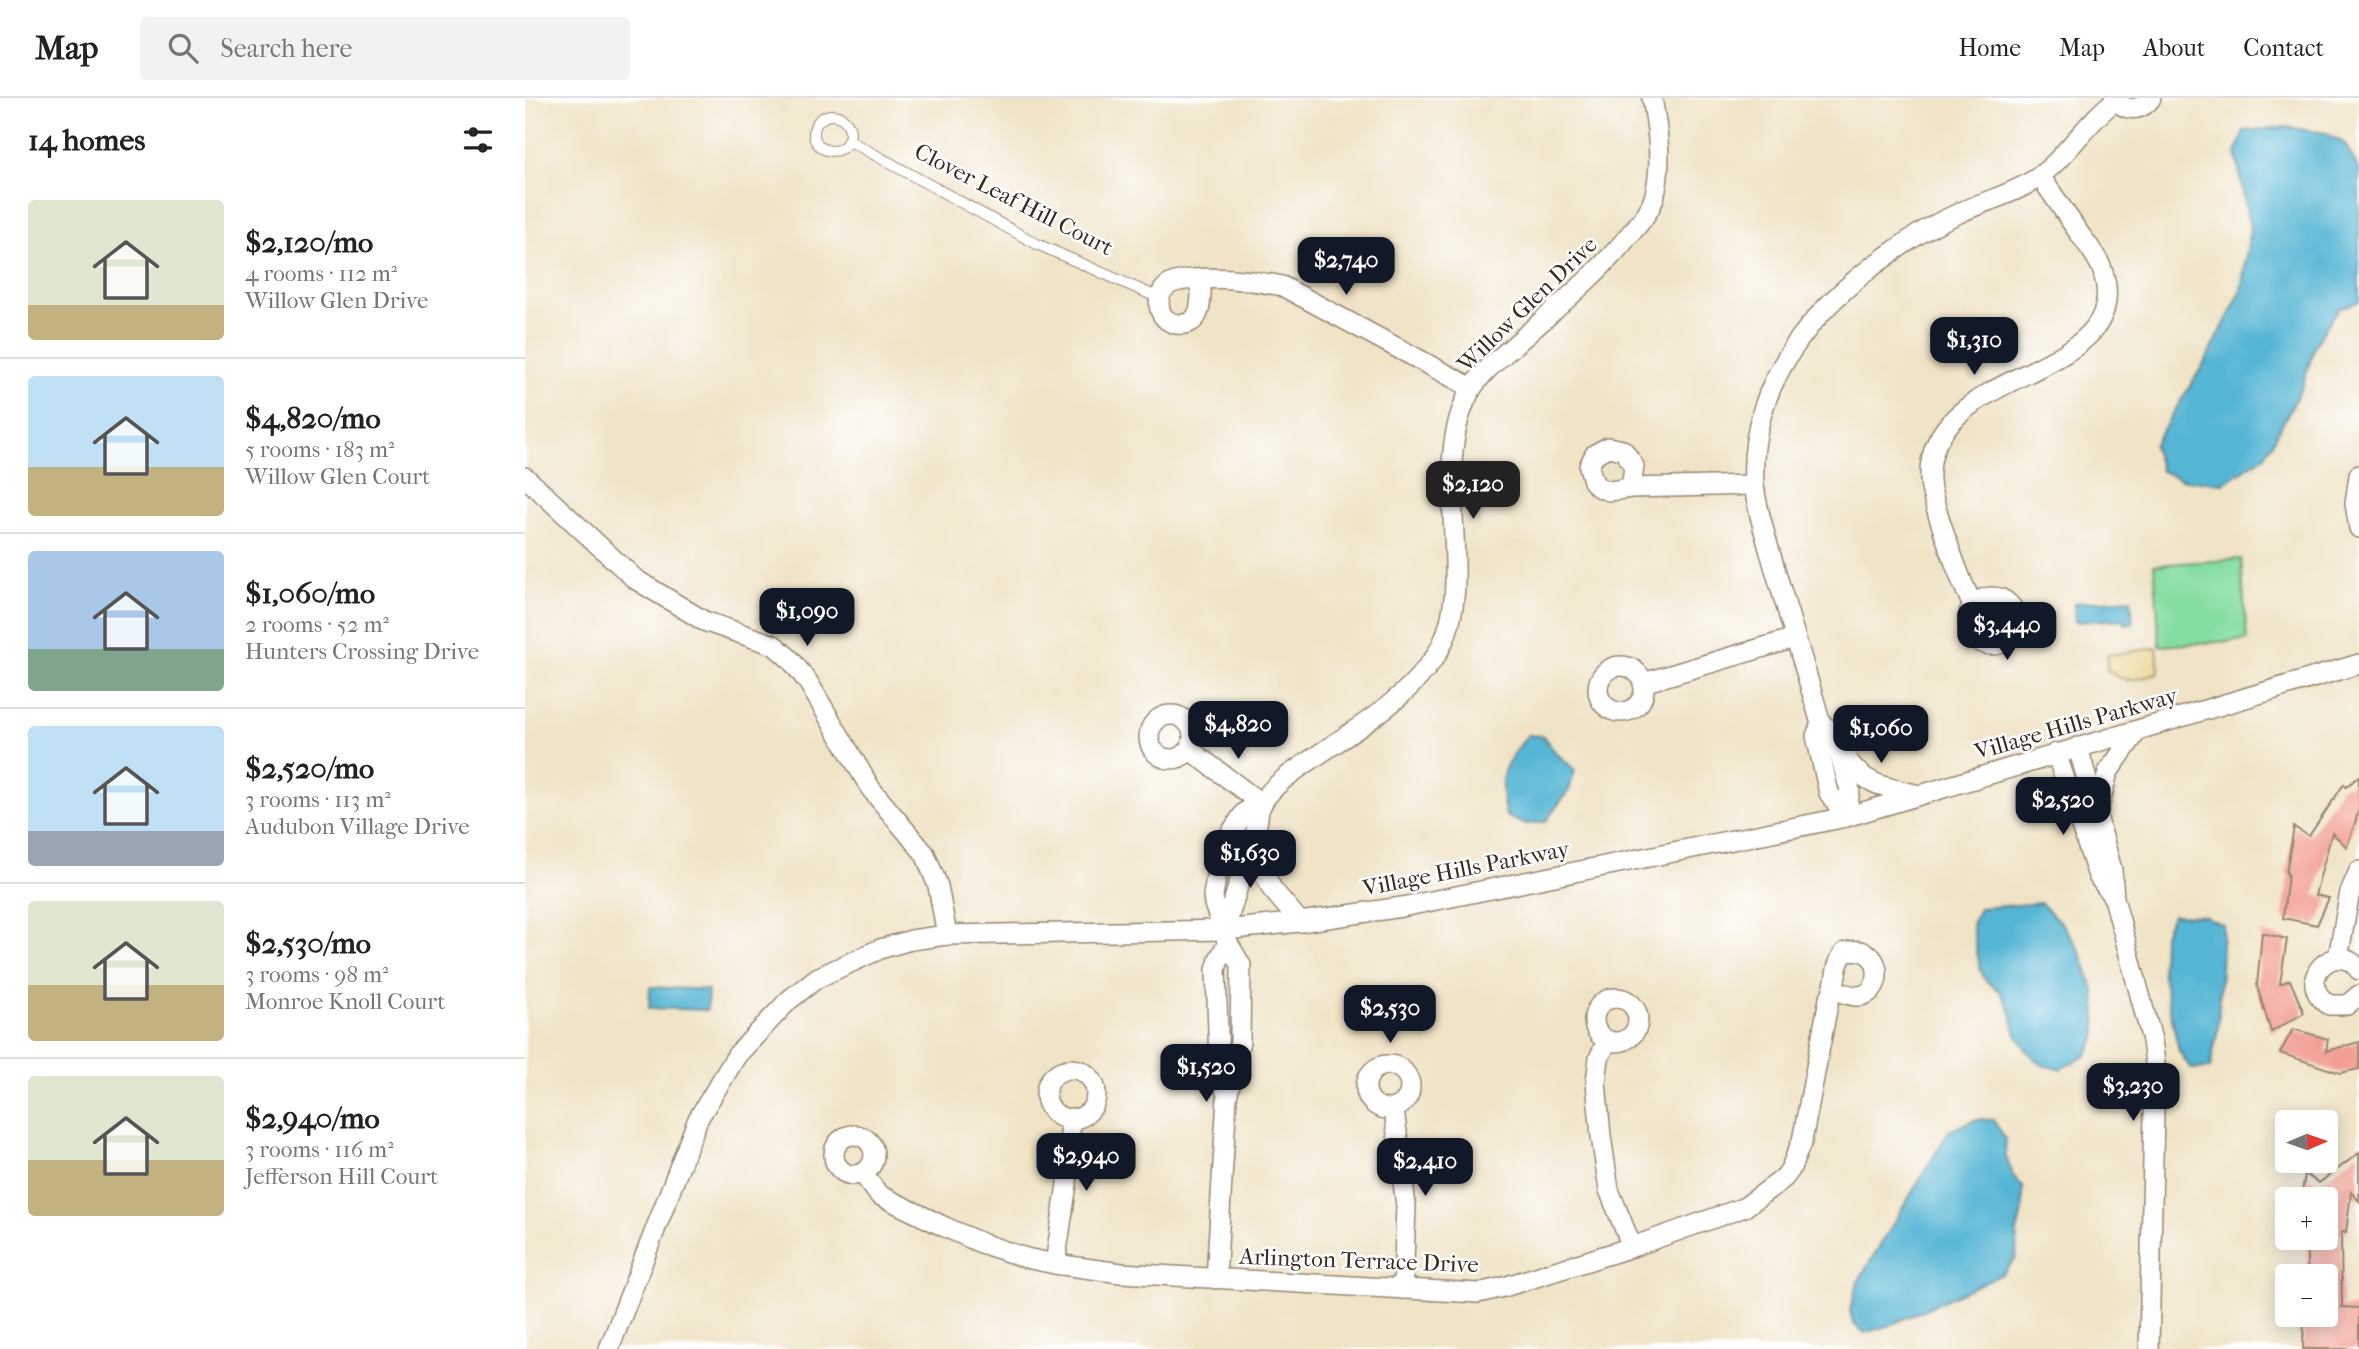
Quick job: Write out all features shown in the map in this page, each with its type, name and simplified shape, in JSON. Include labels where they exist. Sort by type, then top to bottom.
[{"type":"street","name":"Willow Glen Drive","points":[[1226,937],[1214,904],[1216,877],[1230,834],[1245,811],[1262,804],[1284,779],[1388,707],[1411,688],[1436,655],[1454,607],[1451,457],[1472,388],[1496,361],[1600,270],[1641,221],[1653,201],[1658,177],[1658,137],[1652,98]]},
{"type":"street","points":[[1846,817],[1829,793],[1816,736],[1821,724],[1770,553],[1754,485],[1755,449],[1766,400],[1787,354],[1818,316],[1841,293],[1891,252],[1956,214],[2028,184],[2040,176],[2097,114],[2115,99],[2122,106],[2134,109],[2147,104],[2151,98]]},
{"type":"street","points":[[1973,605],[1961,584],[1930,480],[1937,445],[1944,430],[1971,404],[1986,393],[2085,341],[2098,326],[2104,313],[2106,297],[2101,268],[2040,176]]},
{"type":"street","points":[[1201,280],[1201,309],[1191,321],[1174,323],[1167,320],[1159,306],[1159,298],[1161,291],[1173,282],[1201,280],[1251,280],[1294,291],[1472,388]]},
{"type":"street","points":[[2359,475],[2355,504],[2359,528]]},
{"type":"street","points":[[525,477],[635,579],[704,621],[774,645],[791,660],[808,682],[871,789],[925,854],[939,886],[947,935]]},
{"type":"street","points":[[1624,489],[1754,485]]},
{"type":"street","points":[[1643,683],[1795,638]]},
{"type":"street","name":"Village Hills Parkway","points":[[610,1349],[698,1119],[737,1055],[789,1000],[817,978],[880,949],[911,940],[947,935],[1226,937],[1300,922],[1402,907],[1846,817],[2359,664]]},
{"type":"street","points":[[1821,724],[1833,732],[1850,790],[1846,817]]},
{"type":"street","points":[[2098,813],[2108,772],[2138,730]]},
{"type":"street","points":[[1837,744],[1854,771],[1873,784],[1920,794]]},
{"type":"street","points":[[2078,747],[2112,870],[2114,898],[2152,1040],[2155,1064],[2149,1349]]},
{"type":"street","points":[[1190,750],[1262,804]]},
{"type":"street","points":[[2056,753],[2098,876],[2114,898]]},
{"type":"street","name":"Willow Glen Drive","points":[[1226,937],[1262,804]]},
{"type":"street","points":[[1256,832],[1262,869],[1272,889],[1300,922]]},
{"type":"street","points":[[2338,958],[2350,892],[2359,871]]},
{"type":"street","points":[[1216,1279],[1227,1097],[1238,1059],[1240,1029],[1241,965],[1226,937]]},
{"type":"street","points":[[2359,970],[2349,961],[2338,958],[2330,960],[2318,971],[2315,979],[2317,993],[2329,1005],[2347,1005],[2359,995]]},
{"type":"street","name":"Arlington Terrace Drive","points":[[863,1174],[879,1195],[945,1227],[981,1243],[1026,1258],[1055,1264],[1121,1273],[1478,1293],[1632,1247],[1745,1207],[1784,1178],[1802,1141],[1829,999],[1834,990]]},
{"type":"street","points":[[1607,1041],[1599,1058],[1596,1082],[1601,1136],[1609,1190],[1632,1247]]},
{"type":"street","points":[[1394,1109],[1406,1206],[1403,1289]]},
{"type":"street","points":[[1055,1264],[1067,1184],[1071,1118]]},
{"type":"lane","name":"Clover Leaf Hill Court","points":[[848,140],[1037,244],[1159,298]]},
{"type":"green space","points":[[2241,559],[2247,640],[2160,646],[2154,565]]},
{"type":"sand","points":[[2157,648],[2159,672],[2126,680],[2107,669],[2107,655]]},
{"type":"water","points":[[2286,127],[2326,133],[2345,144],[2359,170],[2359,302],[2339,308],[2326,327],[2315,346],[2302,387],[2265,456],[2224,483],[2184,480],[2161,471],[2153,446],[2208,357],[2241,291],[2250,229],[2236,153],[2244,131]]},
{"type":"water","points":[[2131,599],[2133,623],[2125,624],[2124,619],[2075,622],[2074,603]]},
{"type":"water","points":[[1528,735],[1543,736],[1555,752],[1575,770],[1569,790],[1545,822],[1524,824],[1506,816],[1502,781],[1507,764]]},
{"type":"water","points":[[2041,903],[2062,924],[2080,951],[2095,993],[2097,1035],[2086,1056],[2060,1069],[2042,1065],[2027,1051],[2015,1031],[2010,1010],[2000,991],[1985,980],[1980,969],[1972,924],[1980,908]]},
{"type":"water","points":[[2172,915],[2204,916],[2223,925],[2218,1028],[2210,1068],[2191,1069],[2179,1051],[2162,972],[2163,936]]},
{"type":"water","points":[[650,987],[708,990],[707,1010],[649,1008]]},
{"type":"water","points":[[1976,1119],[1993,1120],[2005,1138],[2006,1157],[2013,1176],[2023,1187],[2016,1258],[2002,1274],[1890,1325],[1865,1333],[1853,1324],[1850,1310],[1858,1282],[1949,1131]]},
{"type":"building","points":[[2359,776],[2359,810],[2347,847],[2332,833],[2315,895],[2329,898],[2317,925],[2283,918],[2286,873],[2294,827],[2309,836],[2344,784],[2346,787]]},
{"type":"building","points":[[2262,933],[2287,939],[2280,984],[2290,980],[2304,1013],[2271,1032],[2257,986]]},
{"type":"building","points":[[2293,1029],[2328,1039],[2326,1051],[2359,1042],[2359,1069],[2340,1073],[2280,1053]]},
{"type":"building","points":[[2359,1153],[2359,1201],[2351,1192],[2346,1233],[2341,1232],[2342,1307],[2359,1308],[2359,1349],[2303,1349],[2304,1327],[2338,1327],[2338,1264],[2307,1264],[2307,1250],[2338,1250],[2338,1187],[2303,1187],[2305,1174],[2319,1183],[2332,1173],[2338,1173],[2338,1169]]}]
